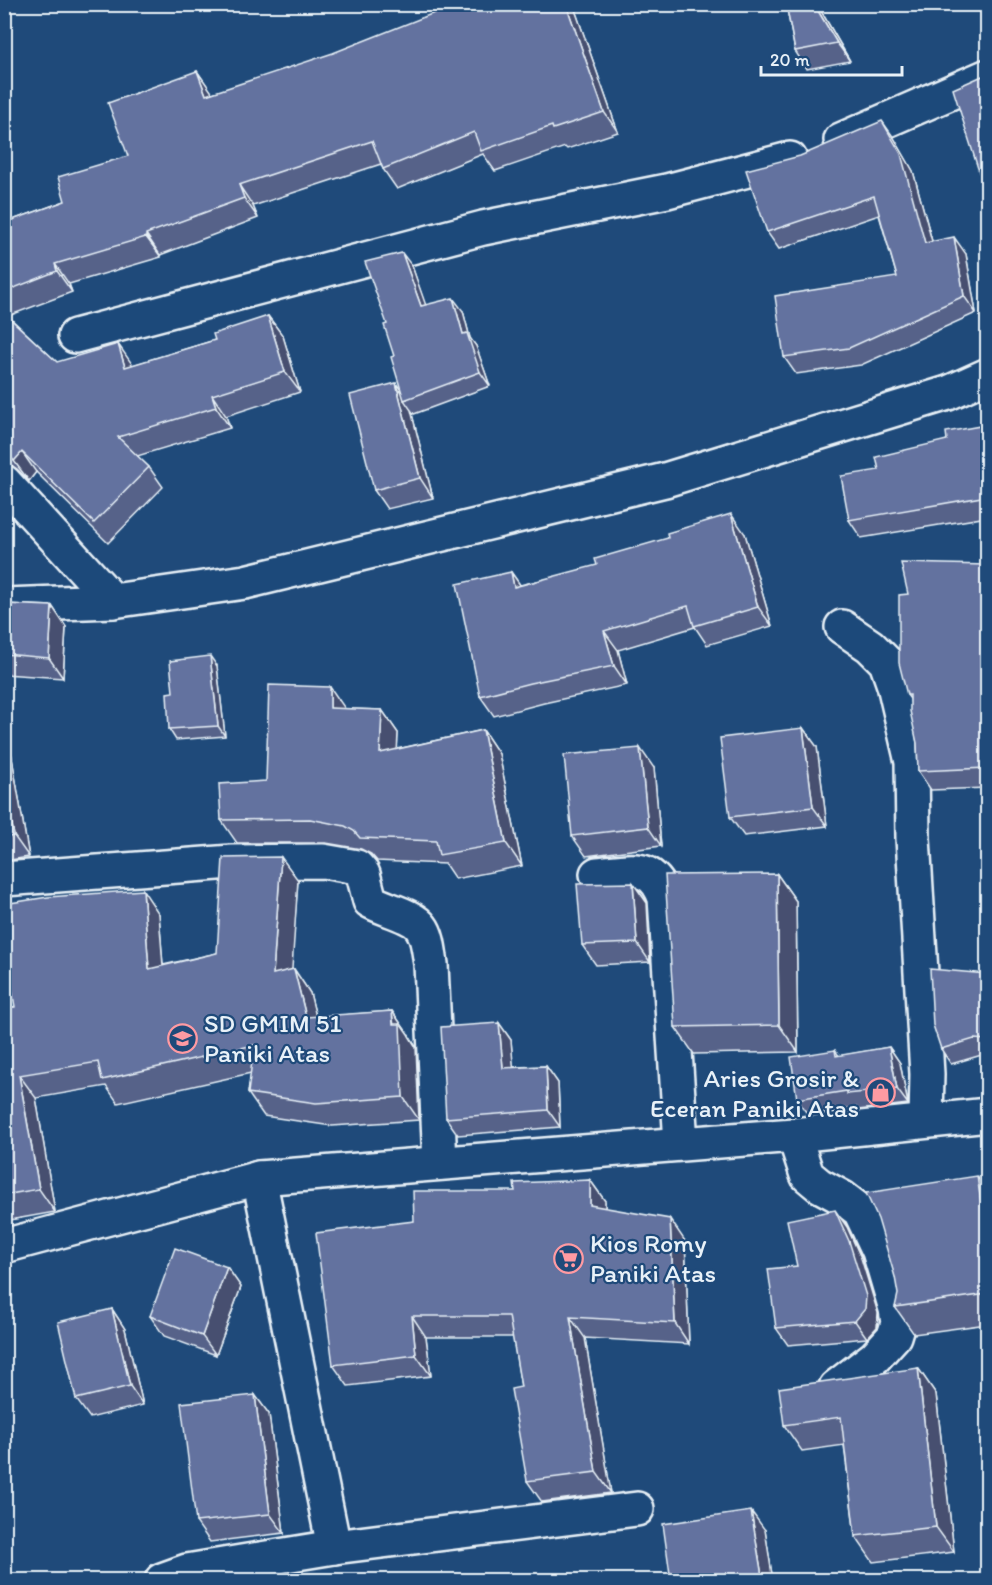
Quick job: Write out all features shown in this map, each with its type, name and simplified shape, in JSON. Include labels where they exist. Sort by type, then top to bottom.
[{"type":"street","points":[[75,336],[483,228],[667,191],[805,156],[987,76]]},
{"type":"street","points":[[4,605],[113,601],[245,582],[665,480],[948,393],[987,375]]},
{"type":"street","points":[[4,482],[113,601]]},
{"type":"street","points":[[842,627],[870,646],[886,662],[894,685],[912,762],[913,838],[927,1074],[926,1121]]},
{"type":"street","points":[[4,879],[232,862],[323,861],[352,865],[360,869],[370,901],[421,926],[428,946],[431,964],[440,1163]]},
{"type":"street","points":[[597,874],[644,870],[661,886],[665,898],[681,1143]]},
{"type":"street","points":[[4,1246],[259,1178],[794,1135],[987,1115]]},
{"type":"street","points":[[794,1135],[807,1174],[819,1185],[843,1197],[860,1210],[879,1251],[896,1309],[897,1323],[894,1336],[875,1358],[836,1387]]},
{"type":"street","points":[[259,1178],[334,1547]]},
{"type":"street","points":[[162,1581],[187,1571],[334,1547],[637,1509]]},
{"type":"building","points":[[457,4],[566,4],[604,112],[553,129],[552,126],[481,151],[474,132],[383,169],[372,141],[239,185],[244,198],[146,234],[146,237],[55,264],[57,271],[4,292],[4,223],[65,201],[58,177],[128,156],[108,103],[197,71],[206,95],[333,53]]},
{"type":"building","points":[[786,4],[814,4],[837,43],[795,51]]},
{"type":"building","points":[[987,74],[987,197],[953,89]]},
{"type":"building","points":[[882,121],[901,154],[925,243],[954,237],[964,296],[849,348],[784,357],[775,296],[897,277],[874,196],[767,232],[746,170],[800,156]]},
{"type":"building","points":[[402,253],[421,306],[453,298],[463,334],[467,333],[480,372],[404,400],[391,357],[394,356],[384,325],[387,324],[365,262]]},
{"type":"building","points":[[4,313],[57,362],[118,344],[125,367],[215,340],[213,334],[268,316],[285,372],[212,395],[216,407],[118,437],[149,467],[94,523],[22,452],[14,461],[4,450]]},
{"type":"building","points":[[396,383],[420,478],[374,490],[350,395]]},
{"type":"building","points":[[986,425],[987,496],[849,520],[841,476],[879,470],[876,457],[947,440],[946,432]]},
{"type":"building","points":[[731,514],[758,607],[694,626],[688,606],[604,631],[614,666],[480,696],[457,584],[511,572],[514,587],[597,565],[595,559],[668,538],[667,533]]},
{"type":"building","points":[[901,563],[987,565],[987,768],[918,771],[917,743],[910,711],[910,695],[907,695],[899,663],[899,595],[908,594]]},
{"type":"building","points":[[4,604],[52,606],[49,658],[4,654]]},
{"type":"building","points":[[210,656],[218,726],[169,729],[167,693],[173,692],[170,661]]},
{"type":"building","points":[[269,685],[330,687],[330,708],[382,710],[380,753],[483,730],[506,843],[439,855],[436,841],[360,838],[345,826],[310,819],[221,820],[219,784],[266,781]]},
{"type":"building","points":[[803,728],[813,807],[730,817],[720,738]]},
{"type":"building","points":[[640,748],[648,827],[572,836],[564,755]]},
{"type":"building","points":[[4,780],[14,836],[4,838]]},
{"type":"building","points":[[281,857],[273,974],[294,969],[306,1017],[392,1011],[393,1024],[400,1024],[403,1097],[316,1103],[248,1093],[254,1045],[102,1080],[98,1062],[19,1075],[39,1189],[4,1195],[4,1009],[15,1007],[4,944],[4,904],[48,897],[143,890],[149,969],[217,953],[223,858]]},
{"type":"building","points":[[777,874],[779,1025],[675,1027],[665,875]]},
{"type":"building","points":[[633,883],[637,943],[582,945],[577,884]]},
{"type":"building","points":[[930,969],[987,974],[987,1040],[974,1039],[941,1049],[933,1025]]},
{"type":"building","points":[[499,1023],[503,1068],[546,1066],[548,1110],[446,1118],[441,1027]]},
{"type":"building","points":[[889,1047],[897,1089],[847,1094],[847,1091],[797,1099],[791,1057],[835,1050],[836,1056]]},
{"type":"building","points":[[977,1176],[987,1242],[987,1294],[895,1307],[898,1294],[895,1277],[878,1219],[866,1193]]},
{"type":"building","points":[[590,1180],[590,1205],[670,1219],[675,1323],[570,1317],[596,1472],[527,1481],[511,1389],[521,1387],[509,1316],[412,1316],[416,1355],[333,1365],[316,1233],[414,1221],[413,1191],[515,1191],[514,1183]]},
{"type":"building","points":[[835,1210],[849,1241],[866,1296],[865,1309],[855,1321],[776,1328],[768,1269],[797,1266],[787,1220]]},
{"type":"building","points":[[175,1248],[227,1267],[202,1336],[150,1316]]},
{"type":"building","points":[[112,1309],[130,1386],[76,1399],[58,1322]]},
{"type":"building","points":[[918,1368],[936,1527],[855,1536],[841,1417],[784,1425],[779,1388]]},
{"type":"building","points":[[255,1395],[270,1514],[196,1522],[181,1403]]},
{"type":"building","points":[[751,1511],[762,1576],[735,1581],[671,1581],[663,1524]]},
{"type":"place","name":"SD GMIM 51 Paniki Atas","points":[[183,1038]]},
{"type":"place","name":"Aries Grosir & Eceran Paniki Atas","points":[[880,1093]]},
{"type":"place","name":"Kios Romy Paniki Atas","points":[[569,1258]]}]
